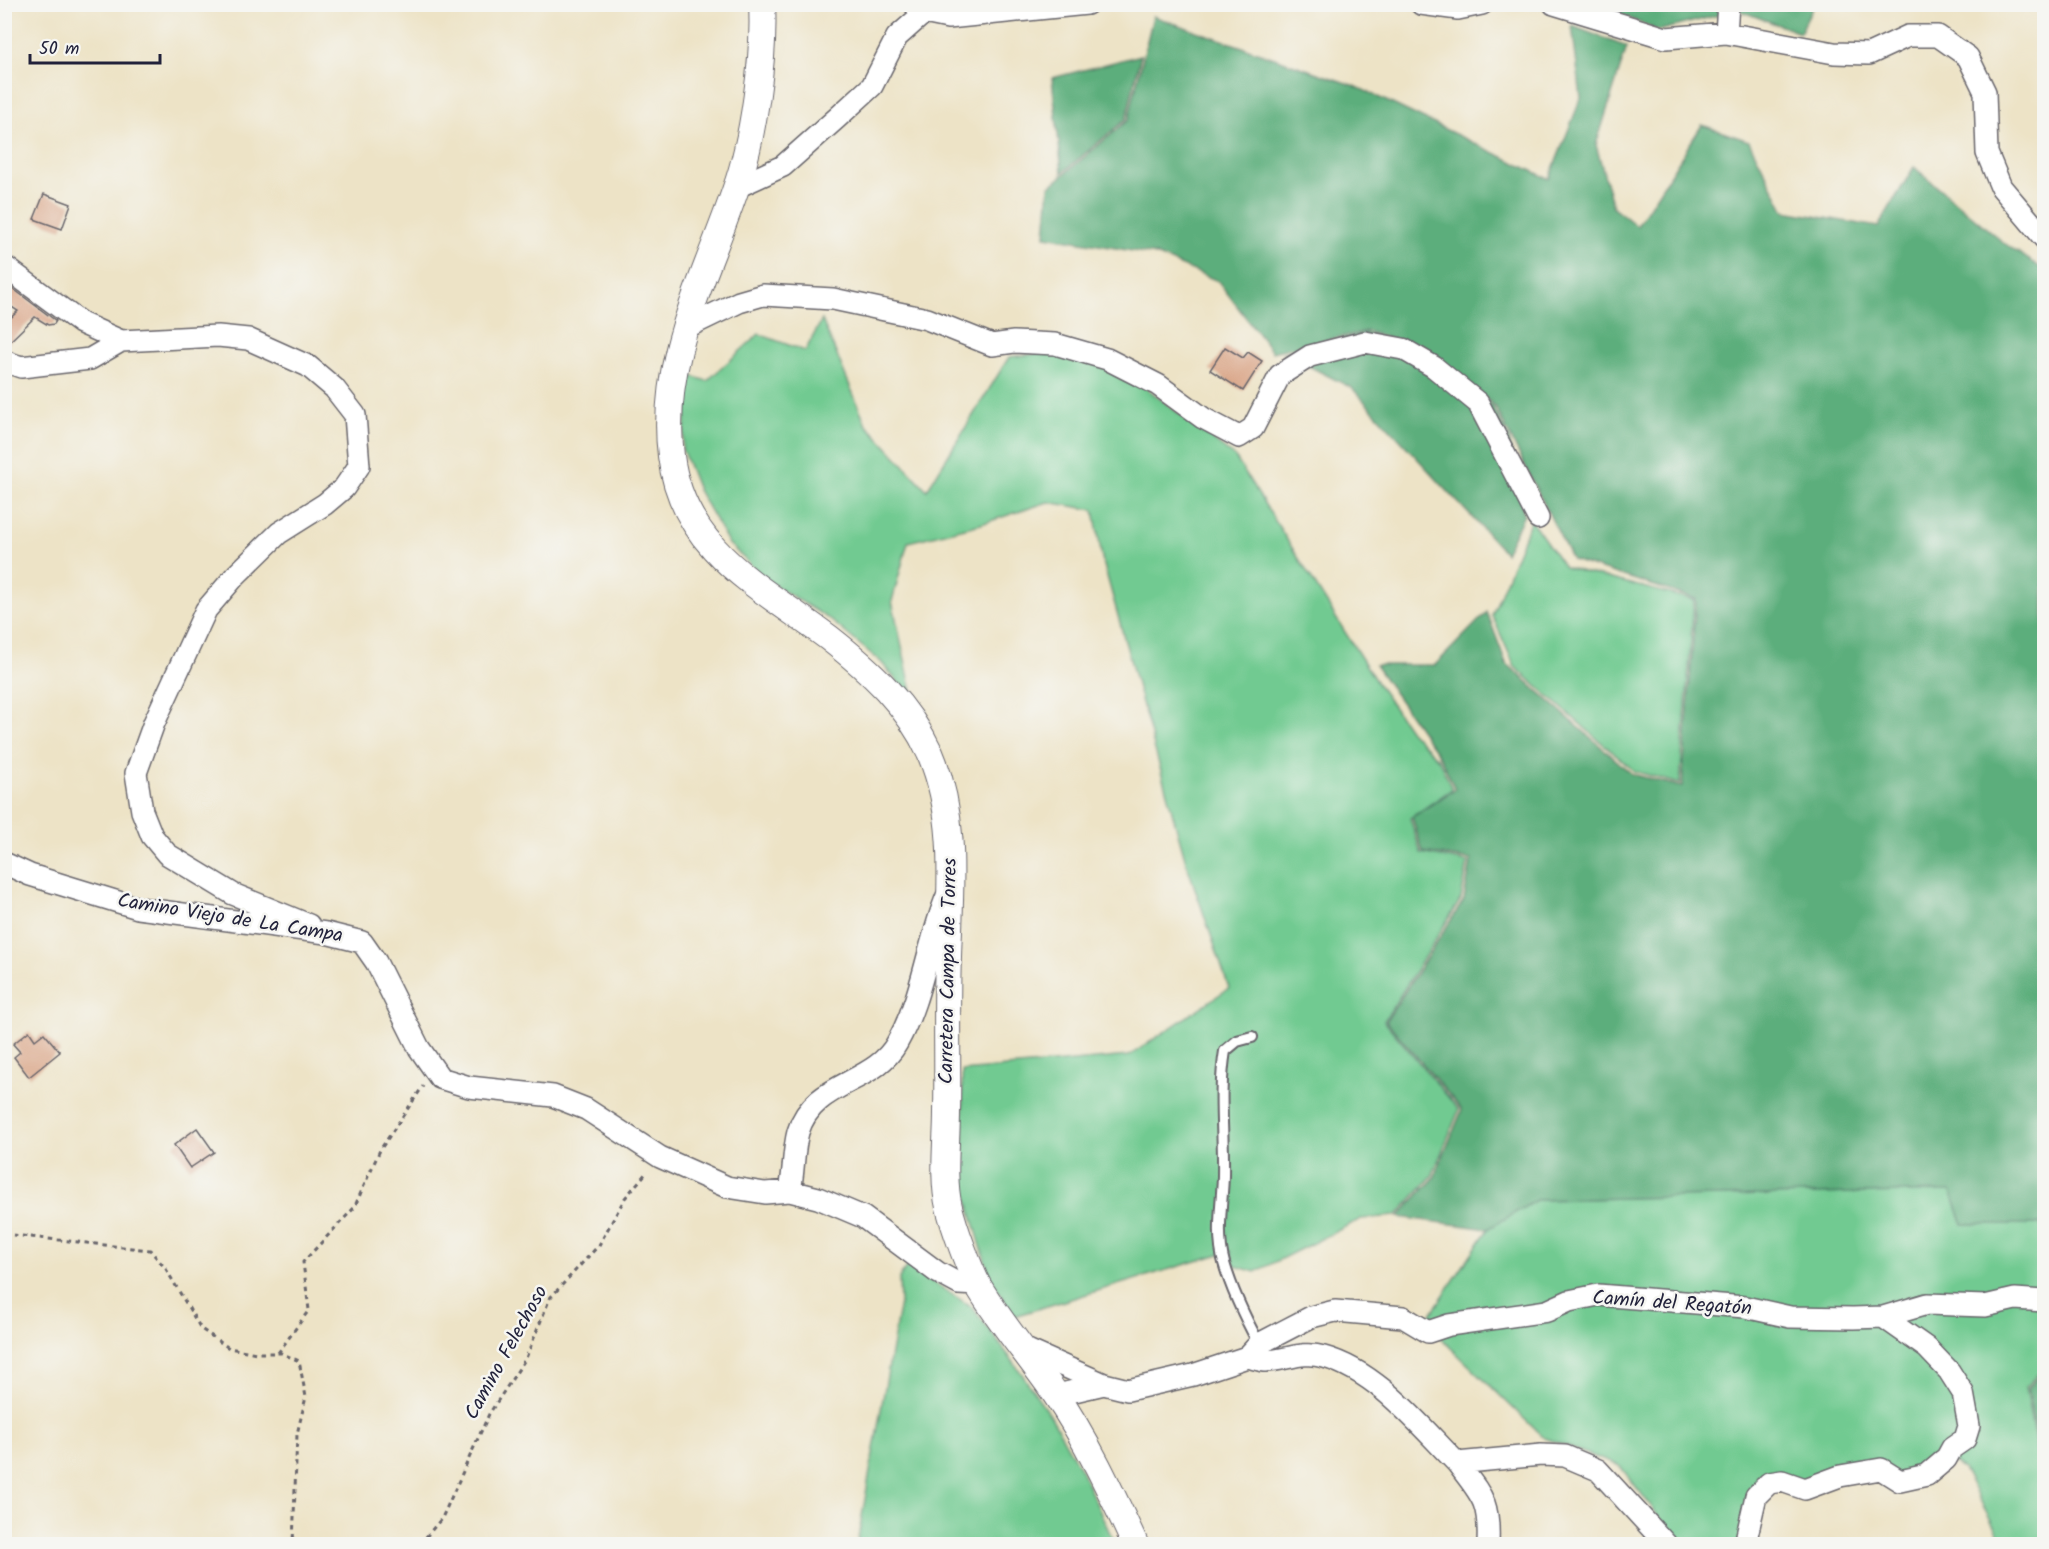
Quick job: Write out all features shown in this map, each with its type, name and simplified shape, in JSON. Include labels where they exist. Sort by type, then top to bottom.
[{"type":"street","name":"Carretera Campa de Torres","points":[[762,4],[756,100],[737,187],[683,329],[669,405],[669,434],[676,484],[685,507],[713,548],[745,579],[828,637],[872,674],[903,706],[929,752],[945,795],[952,883],[948,959],[948,1204],[978,1285],[1057,1395],[1088,1447],[1135,1545]]},
{"type":"street","points":[[1420,4],[1458,9],[1482,4]]},
{"type":"street","points":[[1554,4],[1666,39],[1726,33],[1834,53],[1869,54],[1908,36],[1938,36],[1968,57],[1985,92],[1987,153],[2001,187],[2044,238]]},
{"type":"street","points":[[1726,33],[1728,4]]},
{"type":"street","points":[[737,187],[783,166],[872,86],[897,37],[919,9],[948,18],[1067,6]]},
{"type":"street","points":[[4,266],[81,322],[121,341]]},
{"type":"street","points":[[683,329],[739,302],[763,295],[833,299],[927,319],[992,345],[1014,342],[1055,344],[1107,359],[1158,385],[1203,418],[1239,437],[1253,428],[1280,375],[1310,356],[1365,342],[1403,349],[1434,367],[1478,403],[1538,518]]},
{"type":"street","points":[[4,361],[21,367],[90,359],[121,341],[218,336],[248,339],[308,366],[334,388],[355,415],[358,466],[344,488],[325,504],[279,533],[236,575],[206,610],[154,723],[136,773],[142,811],[152,836],[167,854],[234,894],[283,912],[326,933]]},
{"type":"street","name":"Camino Viejo de La Campa","points":[[4,863],[30,875],[138,908],[326,933],[362,942],[376,962],[419,1048],[440,1078],[469,1087],[553,1096],[586,1109],[660,1157],[728,1187],[765,1193],[790,1191],[818,1198],[863,1217],[937,1272],[959,1284],[978,1285]]},
{"type":"street","points":[[790,1191],[798,1131],[810,1112],[824,1095],[873,1070],[890,1055],[898,1042],[920,992],[936,922],[952,883]]},
{"type":"street","name":"Camín del Regatón","points":[[1253,1350],[1311,1317],[1335,1311],[1403,1317],[1428,1332],[1449,1325],[1547,1311],[1569,1301],[1598,1295],[1745,1307],[1790,1317],[1884,1317],[1927,1304],[1985,1306],[2015,1299],[2044,1301]]},
{"type":"street","points":[[1745,1545],[1756,1496],[1769,1483],[1782,1481],[1805,1489],[1840,1476],[1881,1469],[1900,1481],[1914,1479],[1927,1475],[1946,1459],[1952,1448],[1965,1439],[1969,1426],[1963,1393],[1949,1371],[1927,1348],[1884,1317]]},
{"type":"street","points":[[1023,1348],[1104,1384],[1128,1390],[1193,1375],[1253,1350],[1265,1361],[1296,1354],[1324,1356],[1348,1367],[1380,1388],[1457,1463],[1485,1499],[1490,1518],[1488,1545]]},
{"type":"street","points":[[1057,1395],[1104,1384]]},
{"type":"street","points":[[1457,1463],[1541,1455],[1565,1456],[1598,1470],[1666,1545]]},
{"type":"lane","points":[[1252,1037],[1237,1041],[1225,1051],[1223,1062],[1220,1088],[1222,1175],[1219,1224],[1224,1262],[1253,1350]]},
{"type":"path","points":[[278,1353],[309,1310],[303,1262],[354,1208],[380,1150],[434,1069]]},
{"type":"path","name":"Camino Felechoso","points":[[420,1545],[442,1518],[489,1414],[526,1358],[550,1298],[599,1245],[625,1198],[660,1157]]},
{"type":"path","points":[[4,1234],[150,1250],[166,1269],[201,1329],[229,1348],[257,1353],[278,1353],[299,1361],[306,1397],[297,1434],[293,1545]]},
{"type":"green space","points":[[1600,5],[1814,5],[1800,33],[1738,10],[1658,31]]},
{"type":"green space","points":[[1153,16],[1355,86],[1549,179],[1581,98],[1572,26],[1627,47],[1596,145],[1613,207],[1637,226],[1702,125],[1749,141],[1785,211],[1878,227],[1914,167],[2004,243],[2044,270],[2044,1231],[2040,1224],[1963,1224],[1951,1191],[1536,1200],[1488,1229],[1398,1217],[1434,1178],[1462,1110],[1386,1021],[1464,900],[1471,860],[1423,852],[1412,817],[1455,789],[1441,759],[1375,665],[1435,665],[1487,612],[1506,663],[1632,774],[1682,787],[1696,599],[1572,560],[1495,406],[1429,351],[1367,331],[1272,352],[1218,281],[1156,255],[1045,236],[1049,187],[1128,120]]},
{"type":"green space","points":[[1141,55],[1126,119],[1062,173],[1052,78]]},
{"type":"green space","points":[[822,320],[866,424],[927,490],[1009,357],[1062,351],[1129,375],[1235,457],[1377,683],[1410,731],[1439,760],[1452,789],[1410,818],[1421,853],[1468,862],[1461,899],[1384,1021],[1459,1110],[1432,1176],[1396,1216],[1361,1219],[1255,1272],[1235,1266],[1230,1251],[1014,1316],[990,1278],[965,1191],[962,1071],[1129,1056],[1229,988],[1186,862],[1102,558],[1094,510],[1048,502],[981,524],[908,542],[892,601],[914,701],[881,662],[829,619],[765,579],[729,544],[698,490],[682,449],[691,376],[707,381],[759,334],[805,351]]},
{"type":"green space","points":[[1366,333],[1427,353],[1493,407],[1509,440],[1524,515],[1505,553],[1352,388],[1283,353]]},
{"type":"green space","points":[[1531,520],[1564,567],[1694,600],[1680,784],[1634,771],[1515,667],[1492,615]]},
{"type":"green space","points":[[1951,1191],[1963,1224],[2040,1224],[2044,1232],[2044,1368],[2025,1387],[2044,1490],[2044,1544],[2004,1544],[1963,1469],[1939,1454],[1906,1474],[1805,1486],[1775,1474],[1739,1544],[1680,1544],[1620,1466],[1544,1438],[1425,1323],[1488,1229],[1536,1200]]},
{"type":"green space","points":[[908,1266],[972,1307],[1015,1364],[1050,1415],[1081,1470],[1115,1544],[857,1544],[900,1303],[899,1278]]},
{"type":"green space","points":[[2044,1371],[2044,1479],[2027,1388]]},
{"type":"building","points":[[44,194],[71,204],[62,229],[34,219]]},
{"type":"building","points":[[4,282],[56,321],[54,324],[48,325],[35,317],[4,347],[4,324],[18,311],[4,302]]},
{"type":"building","points":[[1225,347],[1243,358],[1248,352],[1262,361],[1243,391],[1210,370]]},
{"type":"building","points":[[29,1031],[35,1040],[44,1033],[60,1052],[29,1077],[14,1057],[20,1052],[13,1044]]},
{"type":"building","points":[[197,1128],[214,1152],[190,1168],[174,1145]]}]
